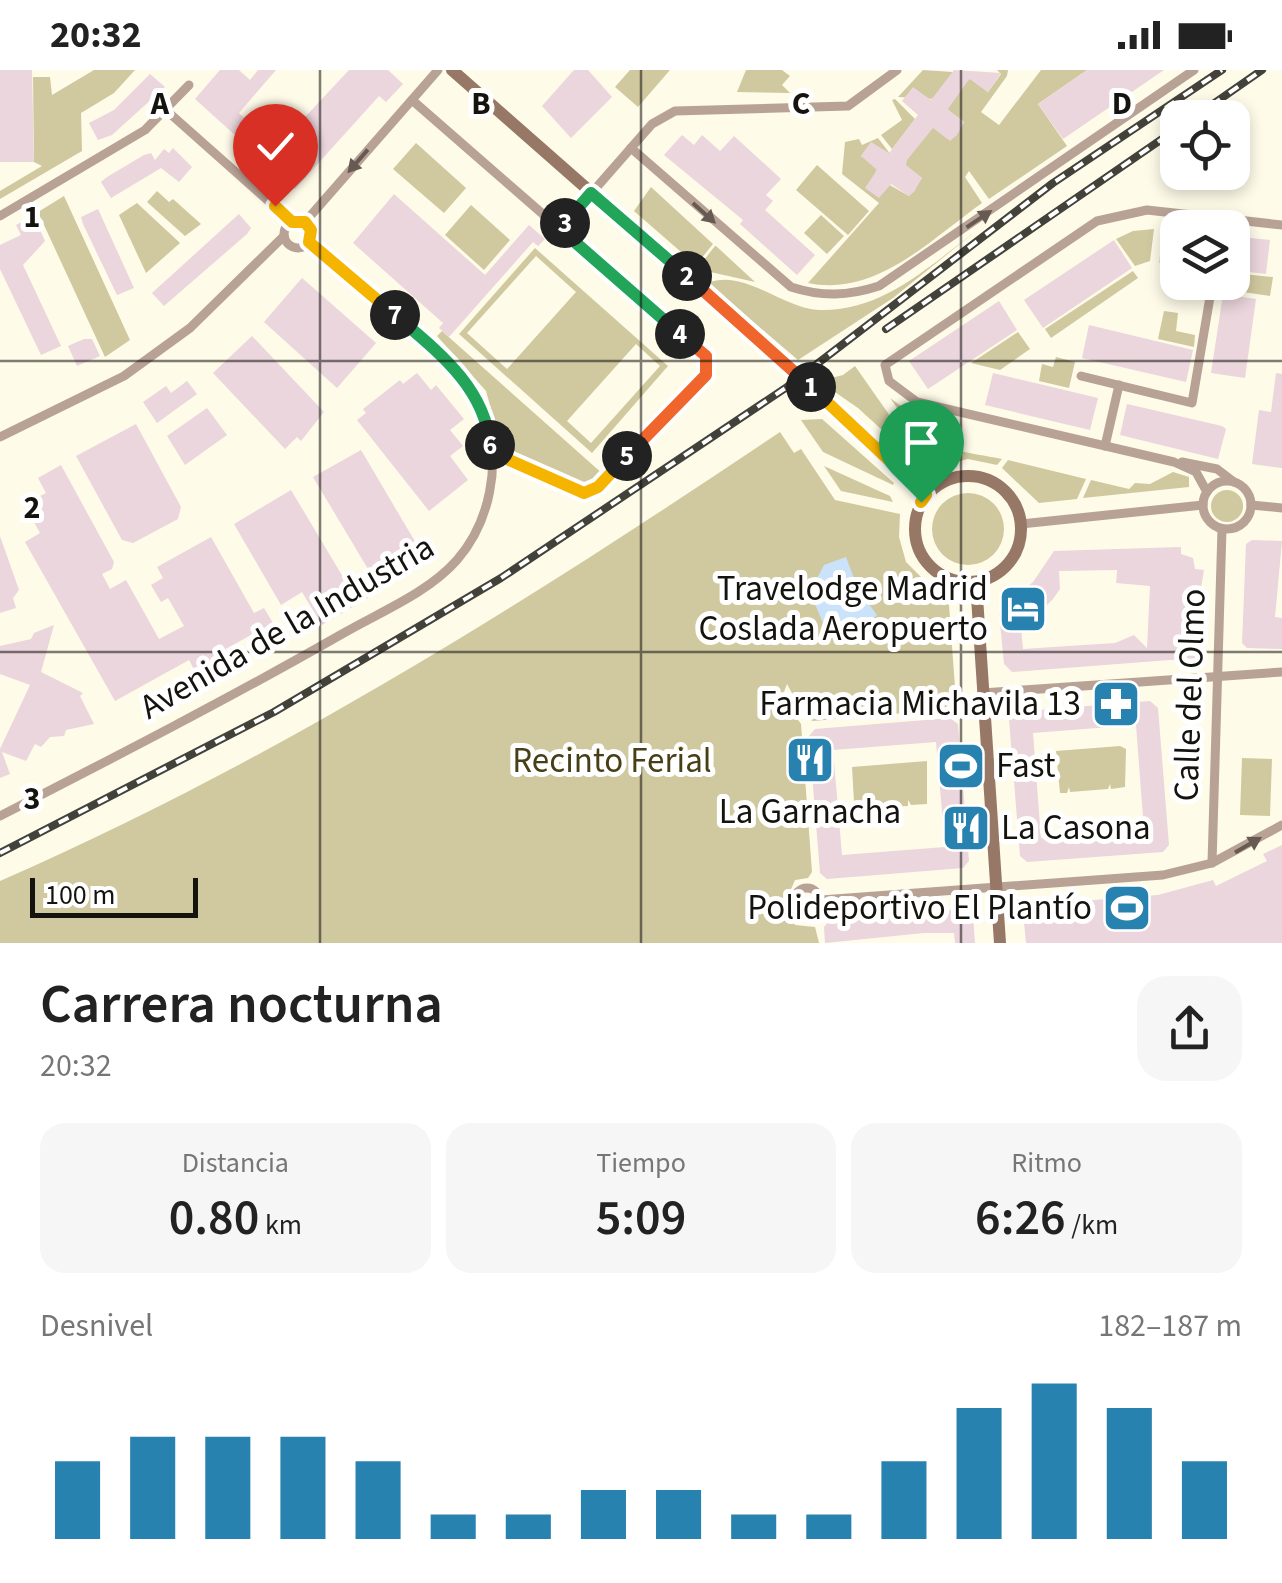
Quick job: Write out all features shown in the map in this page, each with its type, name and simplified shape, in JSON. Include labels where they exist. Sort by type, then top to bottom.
[{"type":"street","points":[[167,111],[292,222],[305,222],[438,70]]},
{"type":"street","points":[[452,70],[768,348],[926,495]]},
{"type":"street","points":[[462,70],[506,118]]},
{"type":"street","points":[[412,100],[560,229],[652,124],[674,111],[848,106],[897,70]]},
{"type":"street","points":[[631,148],[791,287],[812,294],[857,293],[878,286],[1194,70]]},
{"type":"street","points":[[0,216],[145,130],[189,85]]},
{"type":"street","points":[[1251,506],[1245,489],[1217,468],[1174,462],[917,402],[889,381],[884,370],[888,359],[1097,221],[1122,212],[1147,210],[1282,225]]},
{"type":"street","points":[[0,437],[124,376],[190,328],[284,236],[292,222]]},
{"type":"street","points":[[284,236],[292,247],[309,242],[311,230],[305,222]]},
{"type":"street","name":"Avenida de la Industria","points":[[0,816],[222,703],[446,572],[469,544],[486,510],[491,452],[486,416],[441,354],[309,242]]},
{"type":"street","points":[[1081,376],[1192,402],[1209,300]]},
{"type":"street","points":[[1105,446],[1119,385]]},
{"type":"street","points":[[1174,462],[1196,472],[1207,492]]},
{"type":"street","points":[[952,478],[983,478],[1009,496],[1021,524],[1012,559],[996,574],[976,582],[949,579],[921,555],[914,529],[926,495],[952,478]]},
{"type":"street","points":[[1234,482],[1217,484],[1207,492],[1203,505],[1209,520],[1222,528],[1239,526],[1251,506]]},
{"type":"street","points":[[1021,524],[1203,505]]},
{"type":"street","points":[[1251,506],[1282,508]]},
{"type":"street","name":"Calle del Olmo","points":[[1212,863],[1222,528]]},
{"type":"street","points":[[976,582],[1000,943]]},
{"type":"street","points":[[982,693],[1282,672]]},
{"type":"street","points":[[821,900],[1163,875],[1212,863],[1282,825]]},
{"type":"lane","points":[[491,452],[577,490],[591,492],[709,368],[706,356],[560,229]]},
{"type":"green space","points":[[94,70],[135,70],[114,93],[81,113],[82,151],[0,199],[0,191],[42,166],[34,162],[33,77],[50,77],[52,95]]},
{"type":"green space","points":[[630,70],[670,70],[638,107],[615,87]]},
{"type":"green space","points":[[746,70],[782,70],[790,76],[782,85],[790,93],[737,92]]},
{"type":"green space","points":[[923,70],[953,72],[935,99],[898,97]]},
{"type":"green space","points":[[997,70],[1008,70],[1007,76],[981,112],[999,125],[1041,70],[1087,70],[1038,104],[1067,146],[989,199],[969,171],[965,177],[982,203],[879,274],[857,282],[808,283],[879,203],[842,174],[845,142],[859,139],[862,145],[878,138],[891,155],[871,143],[861,156],[878,167],[874,176],[909,196],[922,178],[904,164],[931,126],[956,136],[964,122],[945,108],[969,78],[988,92],[1001,74]]},
{"type":"green space","points":[[892,100],[915,119],[892,149],[881,135],[902,120]]},
{"type":"green space","points":[[416,143],[466,188],[444,213],[393,169]]},
{"type":"green space","points":[[817,165],[869,211],[848,235],[796,190]]},
{"type":"green space","points":[[651,187],[713,244],[696,265],[634,211]]},
{"type":"green space","points":[[157,191],[169,202],[173,199],[201,224],[185,236],[147,202]]},
{"type":"green space","points":[[64,196],[130,340],[105,357],[38,212]]},
{"type":"green space","points":[[137,203],[180,243],[146,273],[119,215]]},
{"type":"green space","points":[[471,205],[510,240],[484,270],[445,235]]},
{"type":"green space","points":[[821,215],[844,236],[827,254],[804,233]]},
{"type":"green space","points":[[1154,229],[1150,261],[1135,266],[1116,239],[1133,231]]},
{"type":"green space","points":[[976,231],[893,298],[798,360],[708,283],[735,281],[805,308],[842,309],[863,304],[903,285]]},
{"type":"green space","points":[[716,246],[755,282],[697,269]]},
{"type":"green space","points":[[535,248],[668,366],[592,453],[459,334]],"holes":[[[536,256],[576,292],[507,369],[467,333]],[[636,344],[660,366],[591,443],[567,421]]]},
{"type":"green space","points":[[1133,271],[1138,278],[1051,338],[1045,329]]},
{"type":"green space","points":[[1250,275],[1273,277],[1270,296],[1250,293]]},
{"type":"green space","points":[[1164,311],[1178,313],[1176,331],[1195,335],[1194,347],[1158,339]]},
{"type":"green space","points":[[442,331],[603,474],[582,487],[503,451],[486,391],[437,336]]},
{"type":"green space","points":[[1018,332],[1030,349],[1000,370],[971,363]]},
{"type":"green space","points":[[1056,357],[1075,362],[1069,388],[1039,381],[1042,364],[1053,367]]},
{"type":"green space","points":[[855,366],[916,453],[916,461],[858,408],[819,381],[843,375]]},
{"type":"green space","points":[[890,398],[904,408],[917,433],[929,440],[1002,459],[997,465],[968,459],[938,466]]},
{"type":"green space","points":[[822,419],[893,485],[823,452],[801,420]]},
{"type":"green space","name":"Recinto Ferial","points":[[780,432],[794,453],[801,449],[835,500],[900,514],[899,537],[906,562],[949,605],[956,701],[950,709],[813,721],[805,717],[787,684],[782,697],[801,724],[812,872],[808,878],[795,880],[785,903],[795,925],[815,927],[819,943],[0,943],[0,881],[103,834],[303,730],[496,616]]},
{"type":"green space","points":[[1008,460],[1086,479],[1077,499],[1039,503],[1002,468]]},
{"type":"green space","points":[[824,466],[890,496],[893,502],[841,491]]},
{"type":"green space","points":[[1173,472],[1189,477],[1189,487],[1083,498],[1091,480],[1129,489],[1135,483],[1150,484]]},
{"type":"green space","points":[[1227,490],[1239,494],[1243,506],[1239,518],[1227,522],[1215,518],[1211,506],[1215,494]]},
{"type":"green space","points":[[968,493],[994,503],[1004,529],[994,555],[968,565],[942,555],[932,529],[942,503]]},
{"type":"green space","points":[[1120,746],[1126,749],[1125,787],[1111,789],[1110,784],[1108,789],[1070,792],[1069,787],[1067,793],[1060,793],[1056,751]]},
{"type":"green space","points":[[1242,758],[1272,759],[1270,816],[1240,815]]},
{"type":"green space","points":[[927,761],[927,804],[911,805],[908,800],[908,806],[871,808],[870,803],[854,802],[852,767]]},
{"type":"water","points":[[846,557],[858,589],[877,615],[864,626],[851,630],[836,629],[822,621],[810,592],[824,565]]},
{"type":"building","points":[[0,70],[32,70],[34,162],[0,162]]},
{"type":"building","points":[[220,70],[239,70],[250,80],[258,70],[276,70],[239,113],[277,147],[349,70],[388,70],[403,84],[386,102],[379,96],[295,189],[195,99]]},
{"type":"building","points":[[574,70],[588,70],[612,97],[571,138],[542,106]]},
{"type":"building","points":[[954,70],[1001,73],[988,92],[970,79],[948,109],[964,123],[956,136],[950,141],[933,128],[907,160],[906,165],[922,178],[914,192],[909,196],[891,184],[879,198],[865,188],[877,170],[861,156],[871,142],[889,153],[918,115],[902,101],[913,87],[931,100]]},
{"type":"building","points":[[1087,70],[1164,70],[1063,139],[1038,104]]},
{"type":"building","points":[[150,74],[165,87],[112,135],[98,140],[89,123],[114,110]]},
{"type":"building","points":[[682,135],[694,145],[702,135],[720,151],[734,136],[781,179],[766,195],[773,201],[765,210],[815,255],[797,275],[740,224],[743,220],[664,155]]},
{"type":"building","points":[[173,148],[192,167],[179,182],[161,168],[111,198],[101,182],[107,177],[144,155],[151,153],[155,160],[164,149],[169,153]]},
{"type":"building","points":[[394,194],[485,275],[529,225],[545,239],[538,246],[533,242],[449,337],[439,328],[443,323],[353,243]]},
{"type":"building","points":[[98,209],[134,288],[117,295],[81,217]]},
{"type":"building","points":[[239,214],[251,228],[247,234],[164,306],[152,293]]},
{"type":"building","points":[[25,220],[27,225],[36,221],[45,241],[23,265],[61,346],[41,355],[0,269],[0,245],[21,235],[16,225]]},
{"type":"building","points":[[1250,238],[1270,240],[1266,274],[1250,272]]},
{"type":"building","points":[[1114,240],[1132,268],[1043,328],[1024,300]]},
{"type":"building","points":[[302,278],[376,343],[337,388],[264,322]]},
{"type":"building","points":[[1256,299],[1245,378],[1211,373],[1222,300]]},
{"type":"building","points":[[999,301],[1017,330],[928,389],[909,361]]},
{"type":"building","points":[[1089,325],[1193,350],[1186,382],[1082,358]]},
{"type":"building","points":[[252,336],[324,412],[301,441],[297,437],[285,449],[213,373]]},
{"type":"building","points":[[92,339],[100,356],[77,366],[68,346]]},
{"type":"building","points":[[417,373],[431,390],[436,385],[464,419],[450,430],[463,446],[450,456],[468,480],[429,511],[357,420],[366,413],[363,409],[400,380],[403,384]]},
{"type":"building","points":[[993,373],[1098,398],[1090,430],[985,405]]},
{"type":"building","points":[[1276,373],[1282,374],[1282,468],[1252,464],[1259,410],[1271,412]]},
{"type":"building","points":[[187,381],[197,394],[157,423],[143,402],[166,386],[171,393]]},
{"type":"building","points":[[1127,404],[1222,426],[1226,429],[1218,459],[1120,435]]},
{"type":"building","points":[[207,408],[227,435],[185,465],[167,436]]},
{"type":"building","points":[[136,424],[181,507],[178,519],[133,543],[122,540],[76,456]]},
{"type":"building","points":[[361,450],[423,555],[363,590],[368,598],[322,625],[302,592],[281,605],[234,524],[291,490],[346,582],[368,569],[313,477]]},
{"type":"building","points":[[61,465],[114,562],[112,569],[102,574],[110,589],[126,580],[159,639],[184,626],[168,598],[161,602],[151,585],[163,578],[157,567],[211,537],[254,613],[264,608],[273,623],[222,651],[234,671],[204,688],[189,660],[115,701],[25,542],[40,533],[24,504],[46,493],[38,478]]},
{"type":"building","points":[[0,536],[19,590],[13,598],[16,608],[0,613]]},
{"type":"building","points":[[1252,540],[1282,541],[1275,617],[1282,618],[1282,649],[1247,648],[1242,643],[1246,544]]},
{"type":"building","points":[[1181,547],[1181,554],[1193,558],[1195,569],[1204,570],[1198,606],[1200,652],[1196,658],[1012,672],[1004,664],[999,612],[1033,582],[1054,551]],"holes":[[[1117,570],[1116,583],[1150,586],[1147,648],[1134,635],[1115,643],[1023,649],[1020,617],[1038,614],[1053,599],[1060,589],[1059,571]]]},
{"type":"building","points":[[54,625],[41,672],[83,693],[80,696],[94,724],[66,730],[64,736],[50,737],[41,747],[35,744],[26,761],[2,752],[10,774],[0,778],[0,749],[30,685],[0,674],[0,646],[31,639],[34,633]]},
{"type":"building","points":[[1150,701],[1158,708],[1169,845],[1163,852],[1027,862],[1020,856],[1009,719],[1014,712]],"holes":[[[1136,725],[1144,830],[1041,838],[1033,733]]]},
{"type":"building","points":[[950,718],[958,724],[969,861],[963,868],[827,879],[820,873],[809,736],[815,729]],"holes":[[[936,742],[945,847],[842,855],[833,750]]]},
{"type":"building","name":"Polideportivo El Plantío","points":[[1282,845],[1282,943],[1026,943],[1023,912],[1031,905],[1158,895],[1213,880],[1216,886],[1267,861],[1263,854]]},
{"type":"building","points":[[965,909],[973,916],[975,943],[955,943],[954,933],[924,933],[825,943],[824,927],[830,920]]},
{"type":"railway","points":[[0,853],[274,712],[501,578],[787,387],[1053,183],[1222,70]]},
{"type":"railway","points":[[1219,100],[1262,70]]},
{"type":"railway","points":[[886,329],[1160,140]]},
{"type":"place","name":"Travelodge Madrid Coslada Aeropuerto","points":[[1023,609]]},
{"type":"place","name":"Farmacia Michavila 13","points":[[1116,704]]},
{"type":"place","name":"La Garnacha","points":[[810,760]]},
{"type":"place","name":"Fast","points":[[961,766]]},
{"type":"place","name":"La Casona","points":[[966,828]]},
{"type":"place","name":"Polideportivo El Plantío","points":[[1127,908]]},
{"type":"route","points":[[275,206],[292,222],[305,222],[312,234],[309,242],[441,354],[473,391],[486,416],[491,452],[584,493],[598,487],[709,368],[706,356],[560,229],[591,193],[835,409],[926,495],[921,502]]}]
